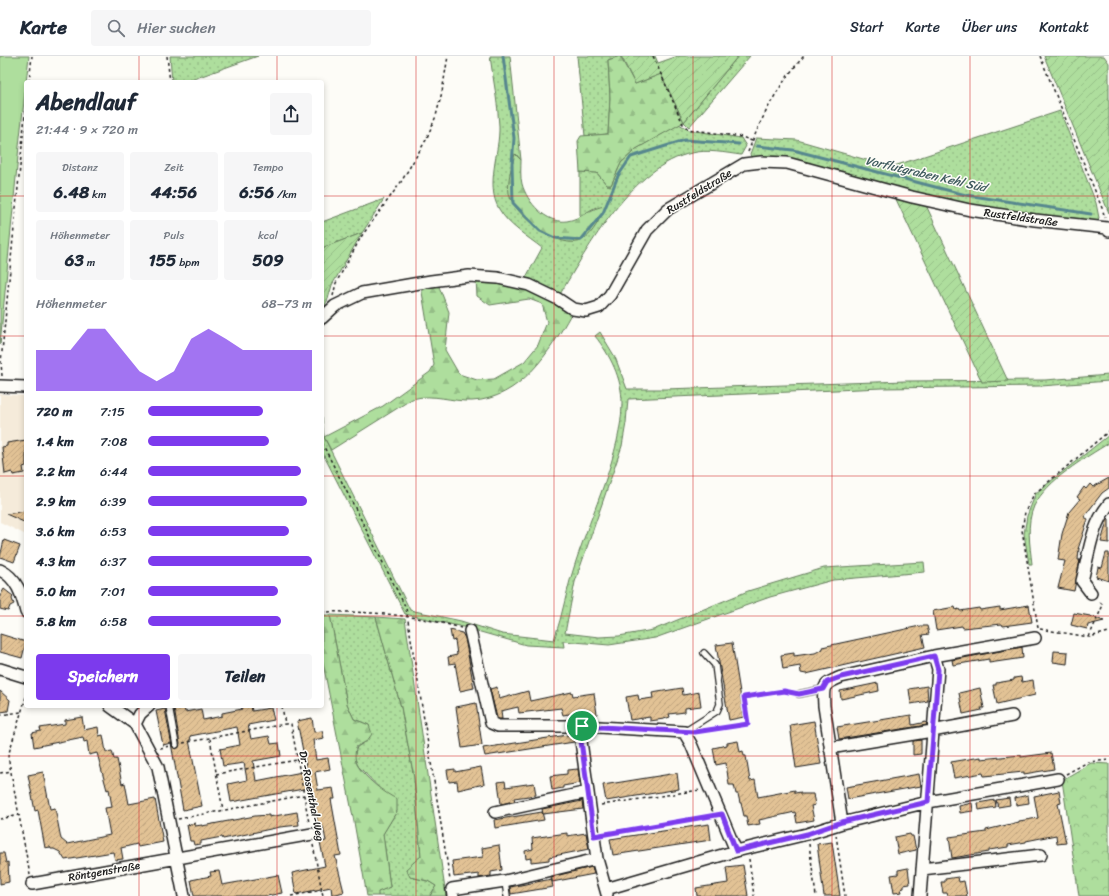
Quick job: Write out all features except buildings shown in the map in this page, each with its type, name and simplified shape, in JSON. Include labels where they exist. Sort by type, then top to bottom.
[{"type":"street","name":"Rustfeldstraße","points":[[324,316],[335,306],[362,293],[468,276],[498,278],[529,285],[558,299],[573,309],[586,311],[599,307],[610,295],[634,250],[652,225],[668,209],[744,164],[761,162],[787,164],[912,197],[970,210],[1108,229]]},
{"type":"street","points":[[1,386],[24,387]]},
{"type":"street","points":[[1091,593],[1082,581],[1093,530],[1100,514],[1109,504]]},
{"type":"street","points":[[0,570],[13,579],[18,587],[24,606]]},
{"type":"street","points":[[470,631],[491,723],[498,726],[582,726],[684,732],[691,744],[722,814],[736,851]]},
{"type":"street","points":[[838,824],[823,689],[827,682],[841,677],[1036,634]]},
{"type":"street","points":[[920,896],[938,670],[934,656]]},
{"type":"street","points":[[0,669],[24,676]]},
{"type":"street","points":[[113,708],[135,724],[158,767],[170,820],[184,896]]},
{"type":"street","points":[[135,724],[140,714],[147,708]]},
{"type":"street","points":[[830,748],[932,732],[1012,716]]},
{"type":"street","points":[[582,726],[581,741],[597,859],[607,892],[736,851],[807,834],[838,824],[928,802],[1058,779]]},
{"type":"street","points":[[495,812],[588,792]]},
{"type":"street","name":"Röntgenstraße","points":[[32,884],[312,834]]},
{"type":"street","points":[[922,869],[1041,855]]},
{"type":"street","points":[[452,893],[597,859]]},
{"type":"lane","points":[[684,732],[717,711],[720,704],[715,665],[704,653]]},
{"type":"lane","points":[[799,694],[823,689]]},
{"type":"lane","points":[[169,708],[176,745]]},
{"type":"lane","points":[[505,881],[507,896]]},
{"type":"path","points":[[29,80],[32,56]]},
{"type":"path","points":[[167,56],[170,80]]},
{"type":"path","points":[[335,306],[333,297],[336,283],[361,237],[401,182],[426,140],[436,116],[448,56]]},
{"type":"path","points":[[653,56],[683,124],[688,129],[742,137],[752,141]]},
{"type":"path","points":[[744,164],[752,141],[768,107],[786,76],[804,56]]},
{"type":"path","points":[[1040,56],[1102,208],[1108,229]]},
{"type":"path","points":[[1,386],[1,362],[24,126]]},
{"type":"path","points":[[1109,431],[1034,494],[1025,512],[1022,530],[1036,634],[1089,637],[1109,632]]},
{"type":"path","points":[[324,447],[406,608],[452,893]]},
{"type":"path","points":[[1089,637],[1103,606],[1091,593]]},
{"type":"path","points":[[324,612],[354,612],[408,618],[446,624],[470,631]]},
{"type":"path","points":[[684,732],[695,732],[748,724],[744,697],[784,691],[799,694]]},
{"type":"path","points":[[24,703],[8,756],[32,884]]},
{"type":"path","name":"Dr.-Rosenthal-Weg","points":[[282,708],[285,724],[291,724],[323,896]]},
{"type":"path","points":[[0,715],[21,712]]},
{"type":"path","points":[[149,750],[285,724]]},
{"type":"path","points":[[210,738],[223,810]]},
{"type":"path","points":[[216,774],[297,760]]},
{"type":"path","points":[[1058,779],[1088,762],[1109,760]]},
{"type":"path","points":[[0,773],[11,771]]},
{"type":"path","points":[[590,807],[710,789]]},
{"type":"path","points":[[170,820],[304,795]]},
{"type":"path","points":[[594,836],[722,814]]},
{"type":"path","points":[[0,819],[20,815]]},
{"type":"path","points":[[838,824],[845,896]]},
{"type":"path","points":[[807,834],[816,896]]},
{"type":"path","points":[[748,849],[754,896]]},
{"type":"path","points":[[291,896],[322,890]]},
{"type":"shaded area","points":[[0,394],[24,396],[24,534],[0,522]]},
{"type":"green space","points":[[0,56],[29,56],[26,80],[24,80],[24,101],[0,344]]},
{"type":"green space","points":[[170,56],[258,56],[191,80],[172,80]]},
{"type":"green space","points":[[490,56],[510,56],[521,160],[516,154],[510,173],[541,232],[565,241],[581,241],[596,207],[580,216],[580,172],[597,173],[607,185],[611,185],[621,163],[636,149],[679,124],[689,130],[741,138],[746,146],[741,155],[710,151],[692,153],[671,161],[650,174],[614,211],[598,232],[559,296],[525,279],[542,248],[503,215],[495,200],[493,179],[499,126],[497,99]]},
{"type":"green space","points":[[577,56],[620,56],[608,60],[610,98],[608,134],[585,136]]},
{"type":"green space","points":[[620,56],[635,84],[661,74],[684,122],[636,149],[621,163],[611,185],[607,185],[597,173],[580,172],[578,141],[581,136],[608,134],[610,98],[608,60]]},
{"type":"green space","points":[[621,56],[655,56],[658,63],[678,56],[738,56],[684,122],[661,74],[635,84]]},
{"type":"green space","points":[[738,56],[750,56],[689,127],[684,122]]},
{"type":"green space","points":[[1044,56],[1104,56],[1109,63],[1109,213]]},
{"type":"green space","points":[[1060,111],[1096,203],[1099,218],[1095,222],[1062,220],[959,203],[752,159],[750,154],[756,138],[797,140],[891,167]]},
{"type":"green space","points":[[515,154],[521,160],[522,184],[528,198],[538,210],[552,219],[559,221],[572,220],[596,208],[606,206],[590,234],[582,240],[573,242],[562,241],[539,229],[519,211],[512,202],[509,193],[510,173]]},
{"type":"green space","points":[[894,195],[925,203],[1008,381],[982,382]]},
{"type":"green space","points":[[384,199],[362,233],[324,247],[324,221]]},
{"type":"green space","points":[[362,233],[332,285],[324,307],[324,247]]},
{"type":"green space","points":[[476,279],[508,281],[550,299],[571,314],[563,329],[532,371],[519,383],[505,392],[489,398],[472,401],[435,397],[420,397],[412,399],[331,450],[324,437],[383,406],[430,372],[434,365],[421,286],[438,284],[449,312],[445,350],[459,374],[477,380],[494,379],[524,362],[538,345],[547,322],[542,304],[529,299],[490,305],[477,296]]},
{"type":"green space","points":[[600,332],[615,357],[627,389],[906,381],[1045,380],[1109,375],[1109,381],[1041,386],[882,388],[628,399],[622,446],[575,582],[565,633],[599,637],[619,636],[653,630],[748,591],[824,568],[924,562],[925,572],[833,580],[770,597],[655,638],[609,645],[563,641],[564,647],[526,645],[463,627],[405,614],[324,456],[324,437],[410,610],[461,621],[502,634],[554,640],[582,543],[605,483],[621,422],[622,403],[620,385],[614,367],[606,351],[595,336]]},
{"type":"green space","points":[[1109,435],[1109,443],[1067,470],[1040,496],[1034,506],[1030,520],[1029,527],[1032,564],[1029,564],[1024,534],[1027,516],[1036,493]]},
{"type":"green space","points":[[324,615],[330,615],[347,704],[354,719],[369,725],[372,734],[367,741],[356,747],[355,757],[357,764],[375,785],[397,799],[397,811],[383,834],[390,887],[378,892],[378,896],[367,896],[324,668]]},
{"type":"green space","points":[[330,615],[376,617],[401,707],[414,778],[421,856],[410,877],[428,881],[436,886],[430,896],[378,896],[377,892],[390,887],[383,834],[397,811],[385,794],[358,766],[354,756],[357,747],[367,741],[369,725],[354,719],[347,704]]},
{"type":"green space","points":[[376,617],[405,619],[446,896],[430,896],[436,886],[428,881],[410,877],[406,869],[421,856],[414,778],[401,707]]},
{"type":"green space","points":[[1091,763],[1109,764],[1109,896],[1079,896],[1062,780]]},
{"type":"waterway","name":"Vorflutgraben Kehl Süd","points":[[503,56],[514,138],[512,164],[513,203],[540,231],[555,238],[581,240],[603,213],[618,176],[631,157],[685,140],[739,144]]},
{"type":"waterway","name":"Vorflutgraben Kehl Süd","points":[[757,146],[793,150],[966,195],[1091,214]]},
{"type":"route","points":[[934,656],[938,670],[932,732],[928,802],[842,822],[835,826],[807,834],[736,851],[722,814],[594,836],[581,741],[582,726],[695,732],[748,724],[744,697],[784,691],[799,694],[823,689],[827,682],[841,677],[934,656]]}]
